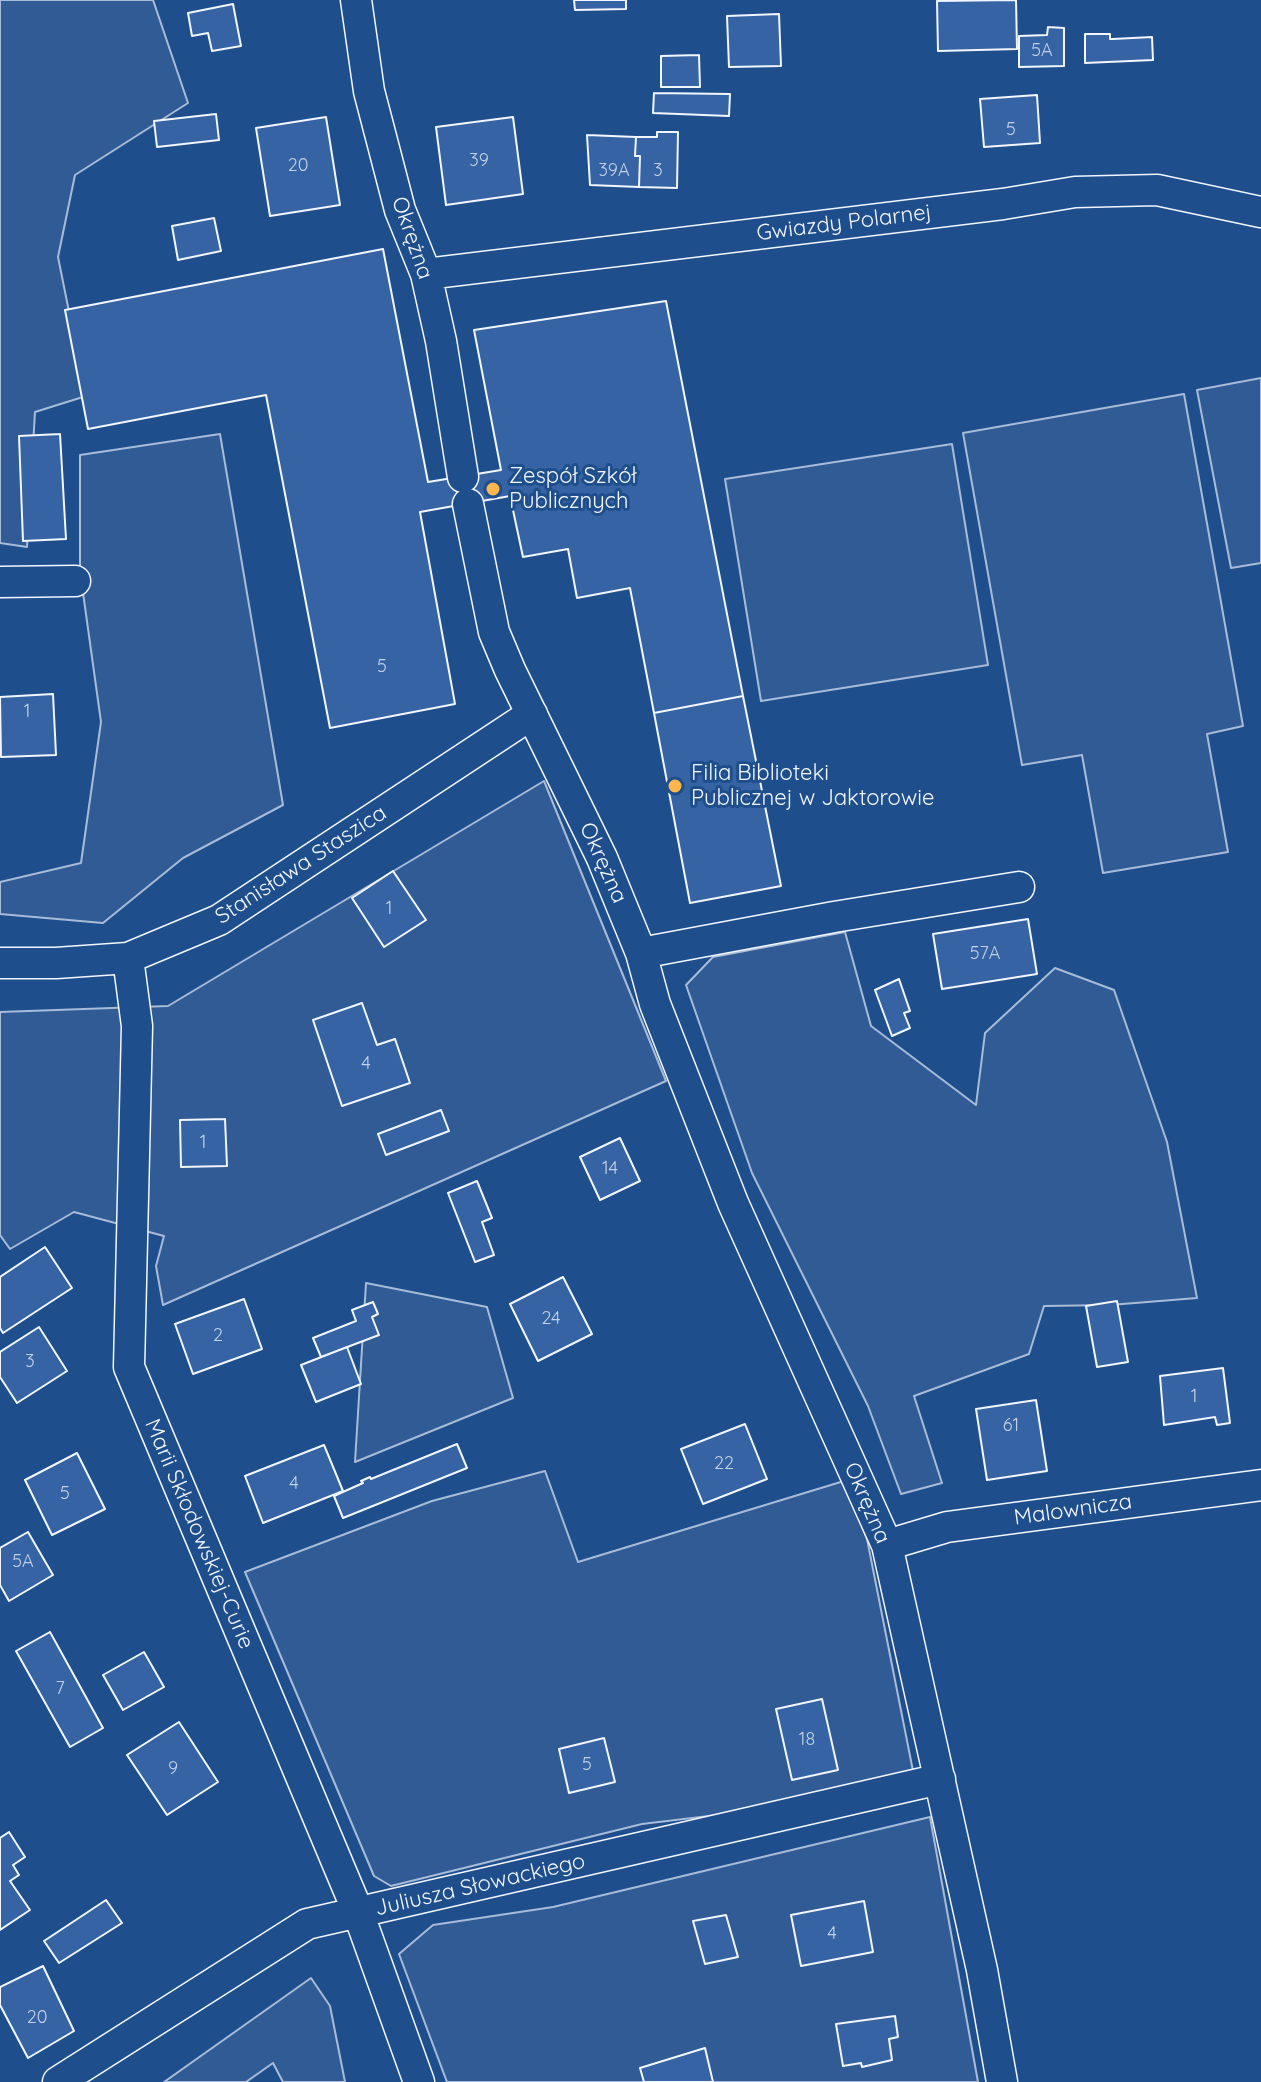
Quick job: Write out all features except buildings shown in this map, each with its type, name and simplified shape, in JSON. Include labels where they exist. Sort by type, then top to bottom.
[{"type":"street","name":"Okrężna","points":[[356,0],[369,91],[400,210],[426,274],[441,341],[465,490],[494,632],[602,858],[641,953],[655,1004],[733,1203],[887,1545],[982,1970],[1002,2082]]},
{"type":"street","name":"Gwiazdy Polarnej","points":[[426,274],[1003,204],[1075,192],[1157,190],[1261,212]]},
{"type":"street","points":[[0,582],[75,581]]},
{"type":"street","name":"Stanisława Staszica","points":[[0,963],[128,958],[219,920],[532,714]]},
{"type":"street","points":[[641,953],[1019,887]]},
{"type":"street","name":"Marii Skłodowskiej-Curie","points":[[128,958],[137,1026],[129,1367],[358,1912],[419,2082]]},
{"type":"street","name":"Malownicza","points":[[887,1545],[947,1527],[1261,1485]]},
{"type":"street","name":"Juliusza Słowackiego","points":[[58,2082],[307,1924],[940,1779]]},
{"type":"shaded area","points":[[0,0],[153,0],[188,103],[75,175],[58,257],[86,396],[35,412],[27,547],[0,543]]},
{"type":"shaded area","points":[[1261,378],[1261,563],[1231,568],[1197,390]]},
{"type":"shaded area","points":[[1184,394],[1243,726],[1207,734],[1228,852],[1103,873],[1082,755],[1022,765],[963,433]]},
{"type":"shaded area","points":[[220,434],[283,805],[183,858],[103,923],[0,914],[0,882],[81,863],[101,722],[80,571],[80,455]]},
{"type":"shaded area","points":[[952,444],[988,665],[761,701],[725,479]]},
{"type":"shaded area","points":[[544,781],[666,1081],[163,1305],[156,1266],[164,1236],[74,1212],[10,1249],[0,1235],[0,1012],[168,1006]]},
{"type":"shaded area","points":[[845,932],[871,1026],[976,1105],[985,1033],[1055,968],[1114,990],[1167,1142],[1197,1298],[1110,1305],[1044,1306],[1029,1354],[914,1396],[942,1483],[901,1494],[868,1406],[752,1173],[686,985],[713,957]]},
{"type":"shaded area","points":[[366,1283],[487,1307],[513,1398],[355,1462]]},
{"type":"shaded area","points":[[545,1471],[578,1562],[844,1481],[867,1539],[914,1776],[776,1808],[642,1824],[391,1886],[374,1876],[245,1572],[432,1501]]},
{"type":"shaded area","points":[[930,1817],[978,2082],[447,2082],[399,1954],[433,1925],[553,1907]]},
{"type":"shaded area","points":[[311,1978],[330,2006],[345,2082],[283,2082],[273,2063],[246,2082],[164,2082]]},
{"type":"place","name":"Zespół Szkół Publicznych","points":[[493,489]]},
{"type":"place","name":"Filia Biblioteki Publicznej w Jaktorowie","points":[[675,786]]}]
